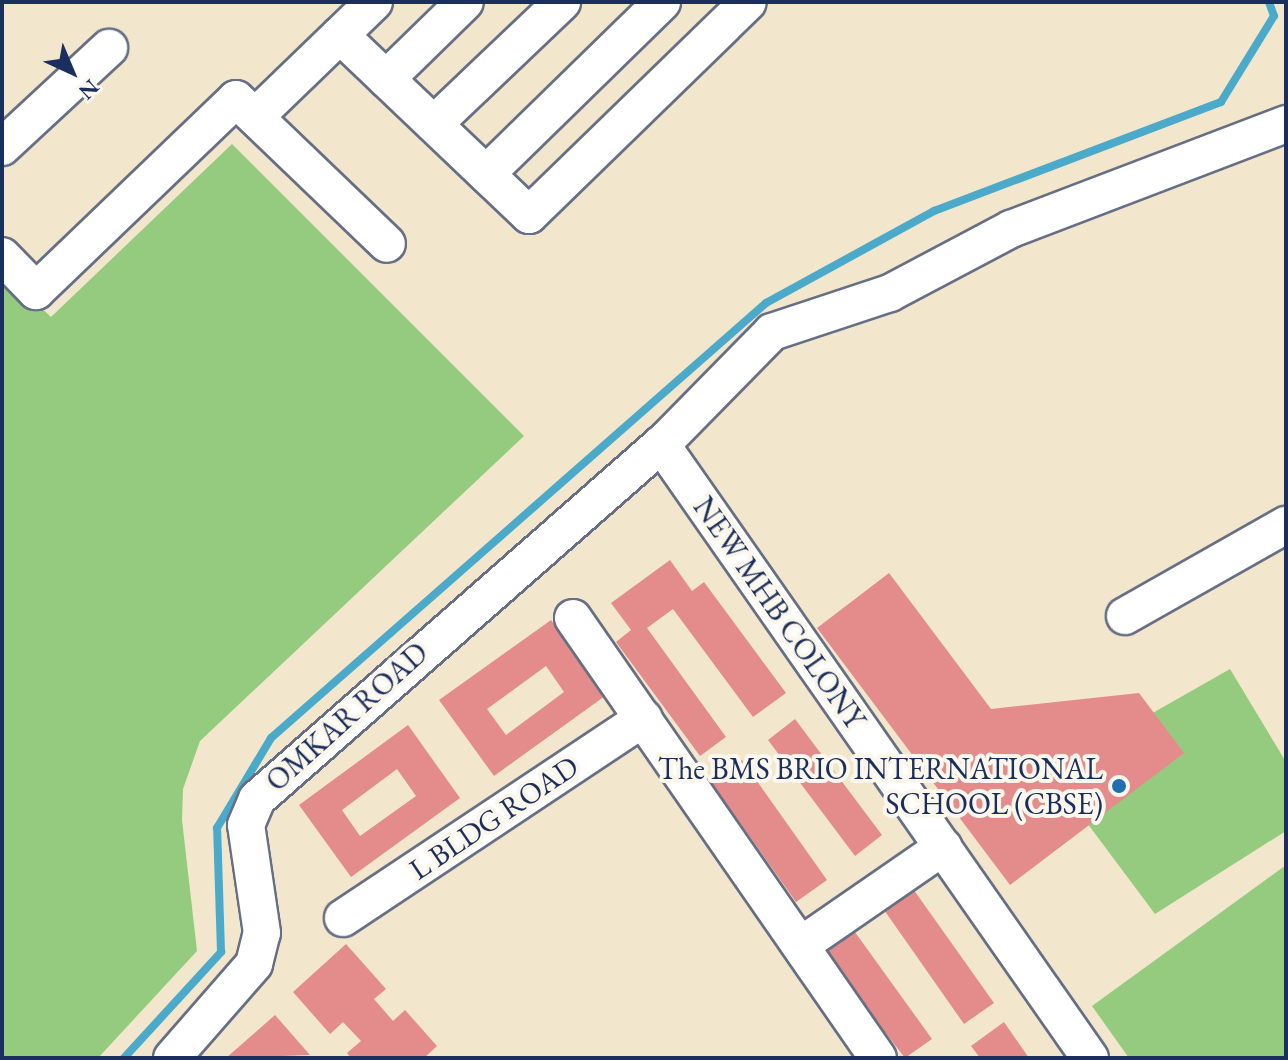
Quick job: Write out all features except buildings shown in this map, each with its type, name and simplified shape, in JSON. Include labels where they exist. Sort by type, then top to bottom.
[{"type":"street","points":[[255,117],[374,2]]},
{"type":"street","points":[[386,79],[465,2]]},
{"type":"street","points":[[434,124],[562,2]]},
{"type":"street","points":[[486,174],[662,2]]},
{"type":"street","points":[[340,35],[529,215],[748,2]]},
{"type":"street","points":[[2,147],[109,48]]},
{"type":"street","points":[[2,256],[36,291],[236,99],[387,244]]},
{"type":"street","name":"OMKAR ROAD","points":[[172,1058],[254,964],[262,933],[246,825],[257,799],[661,444],[772,332],[890,293],[1011,229],[1286,124]]},
{"type":"street","name":"NEW MHB COLONY","points":[[661,444],[1090,1058]]},
{"type":"street","points":[[1125,616],[1286,525]]},
{"type":"street","points":[[573,618],[878,1058]]},
{"type":"street","name":"L BLDG ROAD","points":[[343,918],[644,718]]},
{"type":"street","points":[[801,945],[943,847]]},
{"type":"green space","points":[[232,144],[524,436],[200,741],[183,789],[182,820],[197,951],[98,1058],[2,1058],[2,271],[51,317]]},
{"type":"green space","points":[[1230,669],[1286,762],[1286,831],[1155,914],[1049,772]]},
{"type":"green space","points":[[1286,865],[1286,1058],[1129,1058],[1092,1006]]},
{"type":"waterway","points":[[124,1058],[221,952],[217,828],[271,738],[766,303],[934,211],[1221,102],[1274,16],[1269,2]]},
{"type":"place","name":"The BMS BRIO INTERNATIONAL SCHOOL (CBSE)","points":[[1119,786]]}]
